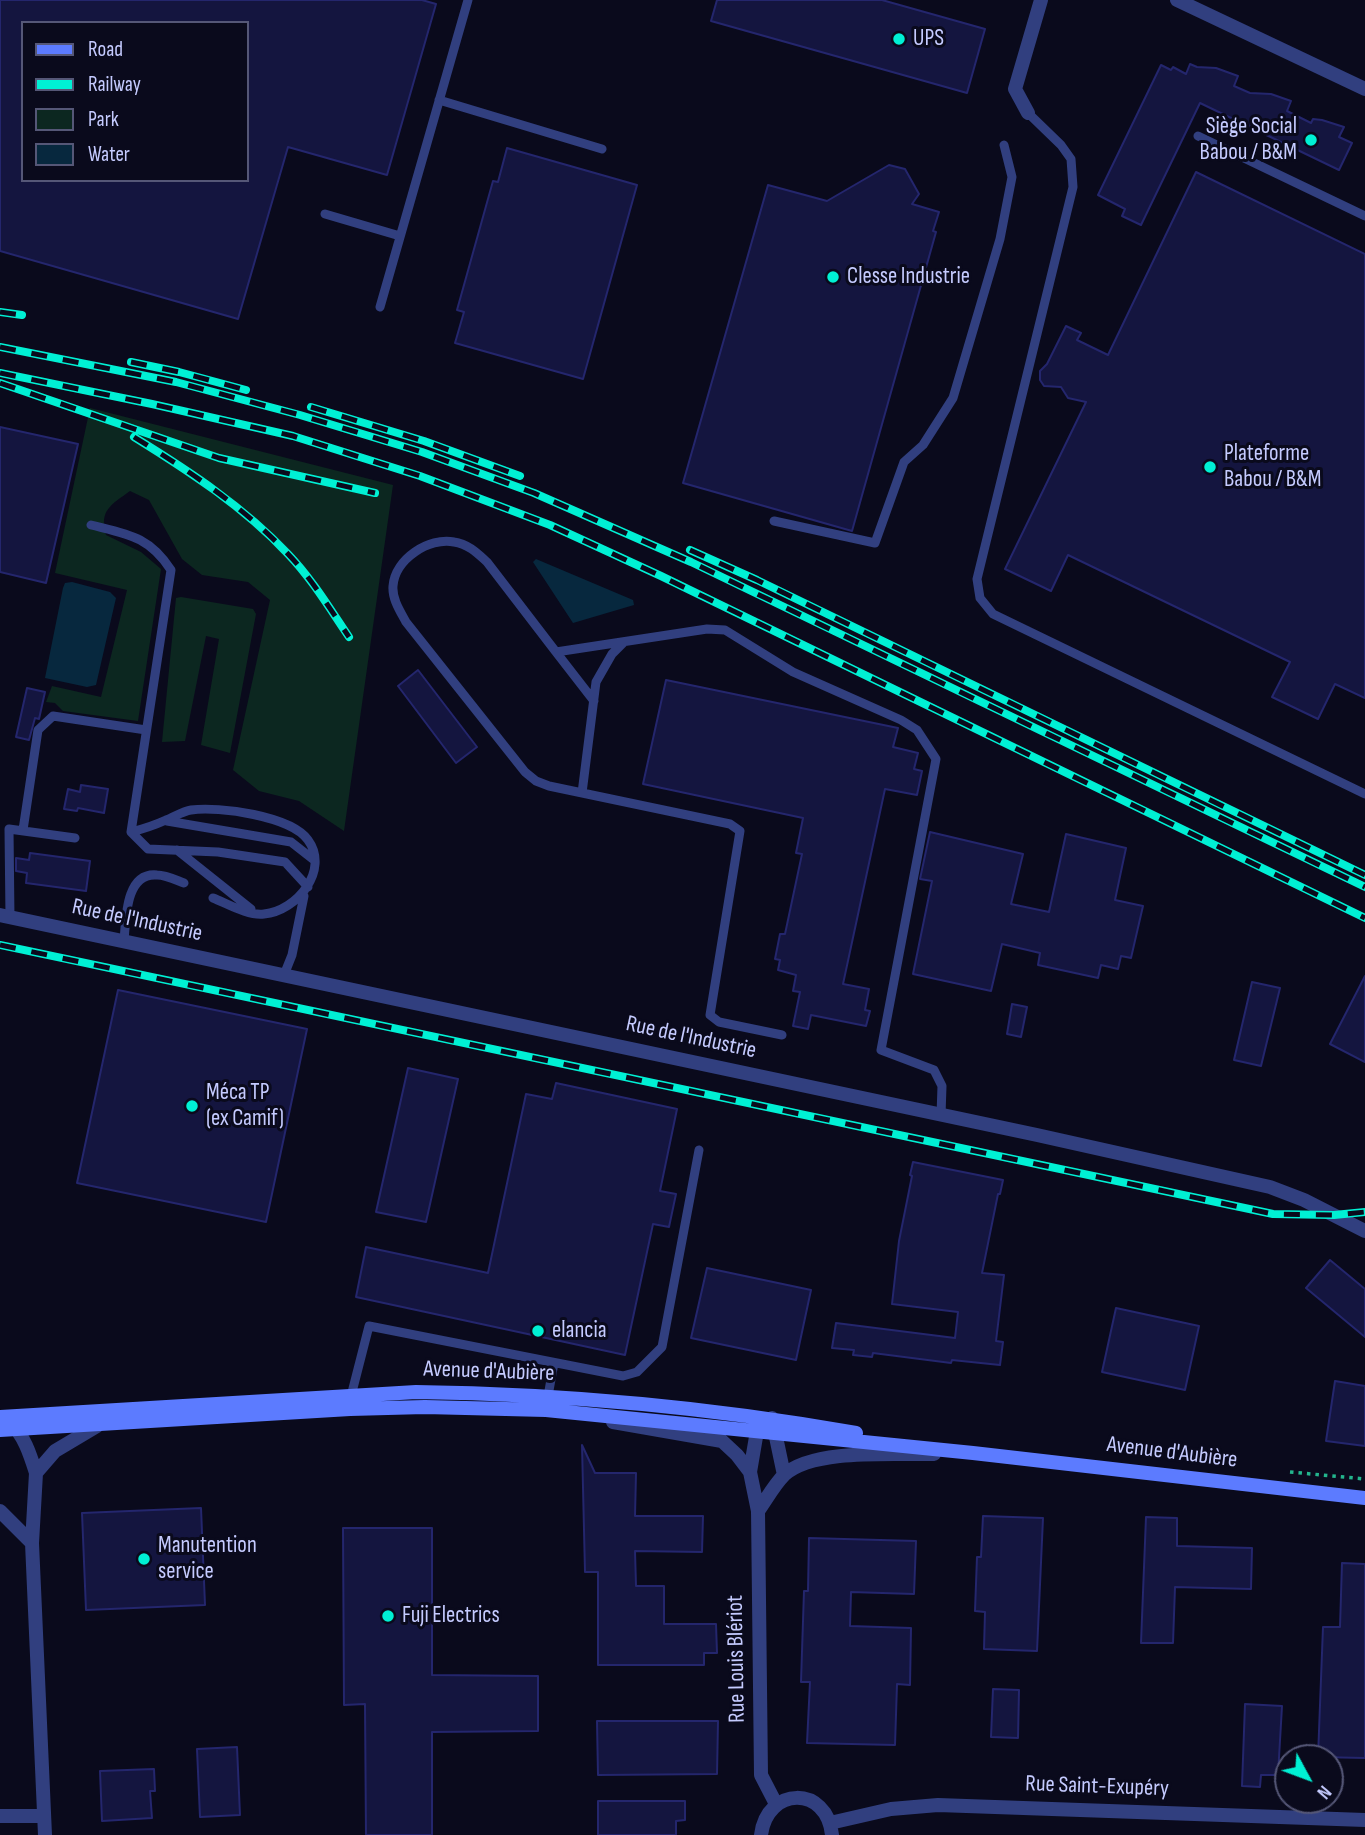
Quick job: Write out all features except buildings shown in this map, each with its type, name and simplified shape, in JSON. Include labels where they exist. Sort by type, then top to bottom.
[{"type":"main road","name":"Avenue d'Aubière","points":[[1,1423],[17,1429],[97,1426],[350,1402]]},
{"type":"main road","name":"Avenue d'Aubière","points":[[1,1423],[350,1402],[425,1407],[547,1403],[652,1404],[772,1418],[973,1453]]},
{"type":"main road","name":"Avenue d'Aubière","points":[[547,1403],[757,1431],[1365,1498]]},
{"type":"street","points":[[1028,113],[1015,89],[1041,0]]},
{"type":"street","points":[[1177,0],[1365,89]]},
{"type":"street","name":"Rue de l'Industrie","points":[[5,916],[1270,1187],[1304,1200],[1365,1231]]},
{"type":"street","name":"Avenue d'Aubière","points":[[547,1403],[722,1441],[750,1472],[758,1511]]},
{"type":"street","points":[[750,1472],[757,1431],[772,1418],[784,1475]]},
{"type":"street","points":[[36,1473],[55,1451],[97,1426]]},
{"type":"street","points":[[17,1429],[28,1449],[36,1473],[32,1544],[45,1835]]},
{"type":"street","name":"Avenue d'Aubière","points":[[758,1511],[784,1475],[803,1464],[829,1456],[973,1453]]},
{"type":"street","points":[[0,1511],[32,1544]]},
{"type":"street","name":"Rue Louis Blériot","points":[[758,1511],[761,1775],[776,1804]]},
{"type":"street","points":[[761,1835],[762,1823],[768,1812],[776,1804],[797,1797],[808,1799],[825,1813],[831,1829]]},
{"type":"street","name":"Rue Saint-Exupéry","points":[[831,1829],[891,1809],[938,1805],[1365,1820]]},
{"type":"street","points":[[0,1816],[44,1816]]},
{"type":"lane","points":[[380,307],[468,0]]},
{"type":"lane","points":[[439,100],[602,149]]},
{"type":"lane","points":[[1028,113],[1061,145],[1071,159],[1073,187],[977,579],[980,598],[993,614],[1365,794]]},
{"type":"lane","points":[[1198,136],[1365,216]]},
{"type":"lane","points":[[774,521],[874,543],[904,462],[923,445],[953,398],[1000,239],[1012,177],[1004,145]]},
{"type":"lane","points":[[325,214],[400,236]]},
{"type":"lane","points":[[91,525],[126,534],[151,545],[171,570],[131,832]]},
{"type":"lane","points":[[594,701],[473,549],[456,542],[441,541],[425,546],[398,570],[393,586],[396,605],[405,622],[525,772],[537,781],[730,824],[740,831],[710,1015],[719,1021],[782,1035]]},
{"type":"lane","points":[[556,652],[706,629],[725,630],[793,672],[901,720],[917,730],[936,759],[881,1050],[934,1070],[942,1086],[940,1115]]},
{"type":"lane","points":[[582,793],[596,682],[612,654],[624,642]]},
{"type":"lane","points":[[23,830],[38,730],[53,716],[146,730]]},
{"type":"lane","points":[[131,832],[190,810],[220,811],[268,817],[292,827],[308,839],[314,852],[314,860],[292,955],[284,975]]},
{"type":"lane","points":[[165,821],[291,842],[314,860]]},
{"type":"lane","points":[[5,916],[9,829],[75,838]]},
{"type":"lane","points":[[131,832],[148,849],[218,852],[285,862],[306,889]]},
{"type":"lane","points":[[177,850],[242,903],[262,915]]},
{"type":"lane","points":[[124,942],[129,897],[136,884],[145,877],[157,874],[184,883]]},
{"type":"lane","points":[[214,898],[241,910],[262,915],[282,910],[297,901],[306,889]]},
{"type":"lane","points":[[350,1402],[369,1326],[623,1376],[637,1372],[662,1348],[699,1150]]},
{"type":"lane","points":[[547,1403],[554,1363]]},
{"type":"green space","points":[[90,408],[393,485],[344,831],[299,801],[259,791],[233,770],[270,600],[248,582],[202,575],[182,559],[149,500],[130,491],[108,509],[104,520],[106,535],[141,552],[161,569],[138,721],[63,711],[55,703],[46,702],[52,686],[101,697],[127,590],[55,573]]},
{"type":"green space","points":[[176,598],[253,609],[256,614],[230,753],[201,745],[219,639],[206,636],[185,741],[162,742]]},
{"type":"water","points":[[536,559],[633,600],[634,605],[573,623],[533,562]]},
{"type":"water","points":[[72,582],[110,592],[116,598],[96,685],[87,687],[45,678],[63,588],[65,583]]},
{"type":"railway","points":[[0,312],[22,315]]},
{"type":"railway","points":[[0,347],[176,382],[300,415],[422,452],[534,493],[691,562],[1365,887]]},
{"type":"railway","points":[[131,362],[246,390]]},
{"type":"railway","points":[[0,373],[293,436],[420,476],[550,525],[661,576],[1365,918]]},
{"type":"railway","points":[[0,383],[219,458],[375,493]]},
{"type":"railway","points":[[311,407],[424,441],[520,476]]},
{"type":"railway","points":[[134,437],[215,491],[271,537],[305,574],[349,637]]},
{"type":"railway","points":[[690,550],[1365,875]]},
{"type":"railway","points":[[0,945],[1273,1214],[1334,1215],[1365,1212]]},
{"type":"place","name":"UPS","points":[[899,39]]},
{"type":"place","name":"Siège Social Babou / B&M","points":[[1311,140]]},
{"type":"place","name":"Clesse Industrie","points":[[833,277]]},
{"type":"place","name":"Plateforme Babou / B&M","points":[[1210,467]]},
{"type":"place","name":"Méca TP (ex Camif)","points":[[192,1106]]},
{"type":"place","name":"elancia","points":[[538,1331]]},
{"type":"place","name":"Manutention service","points":[[144,1559]]},
{"type":"place","name":"Fuji Electrics","points":[[388,1616]]}]
